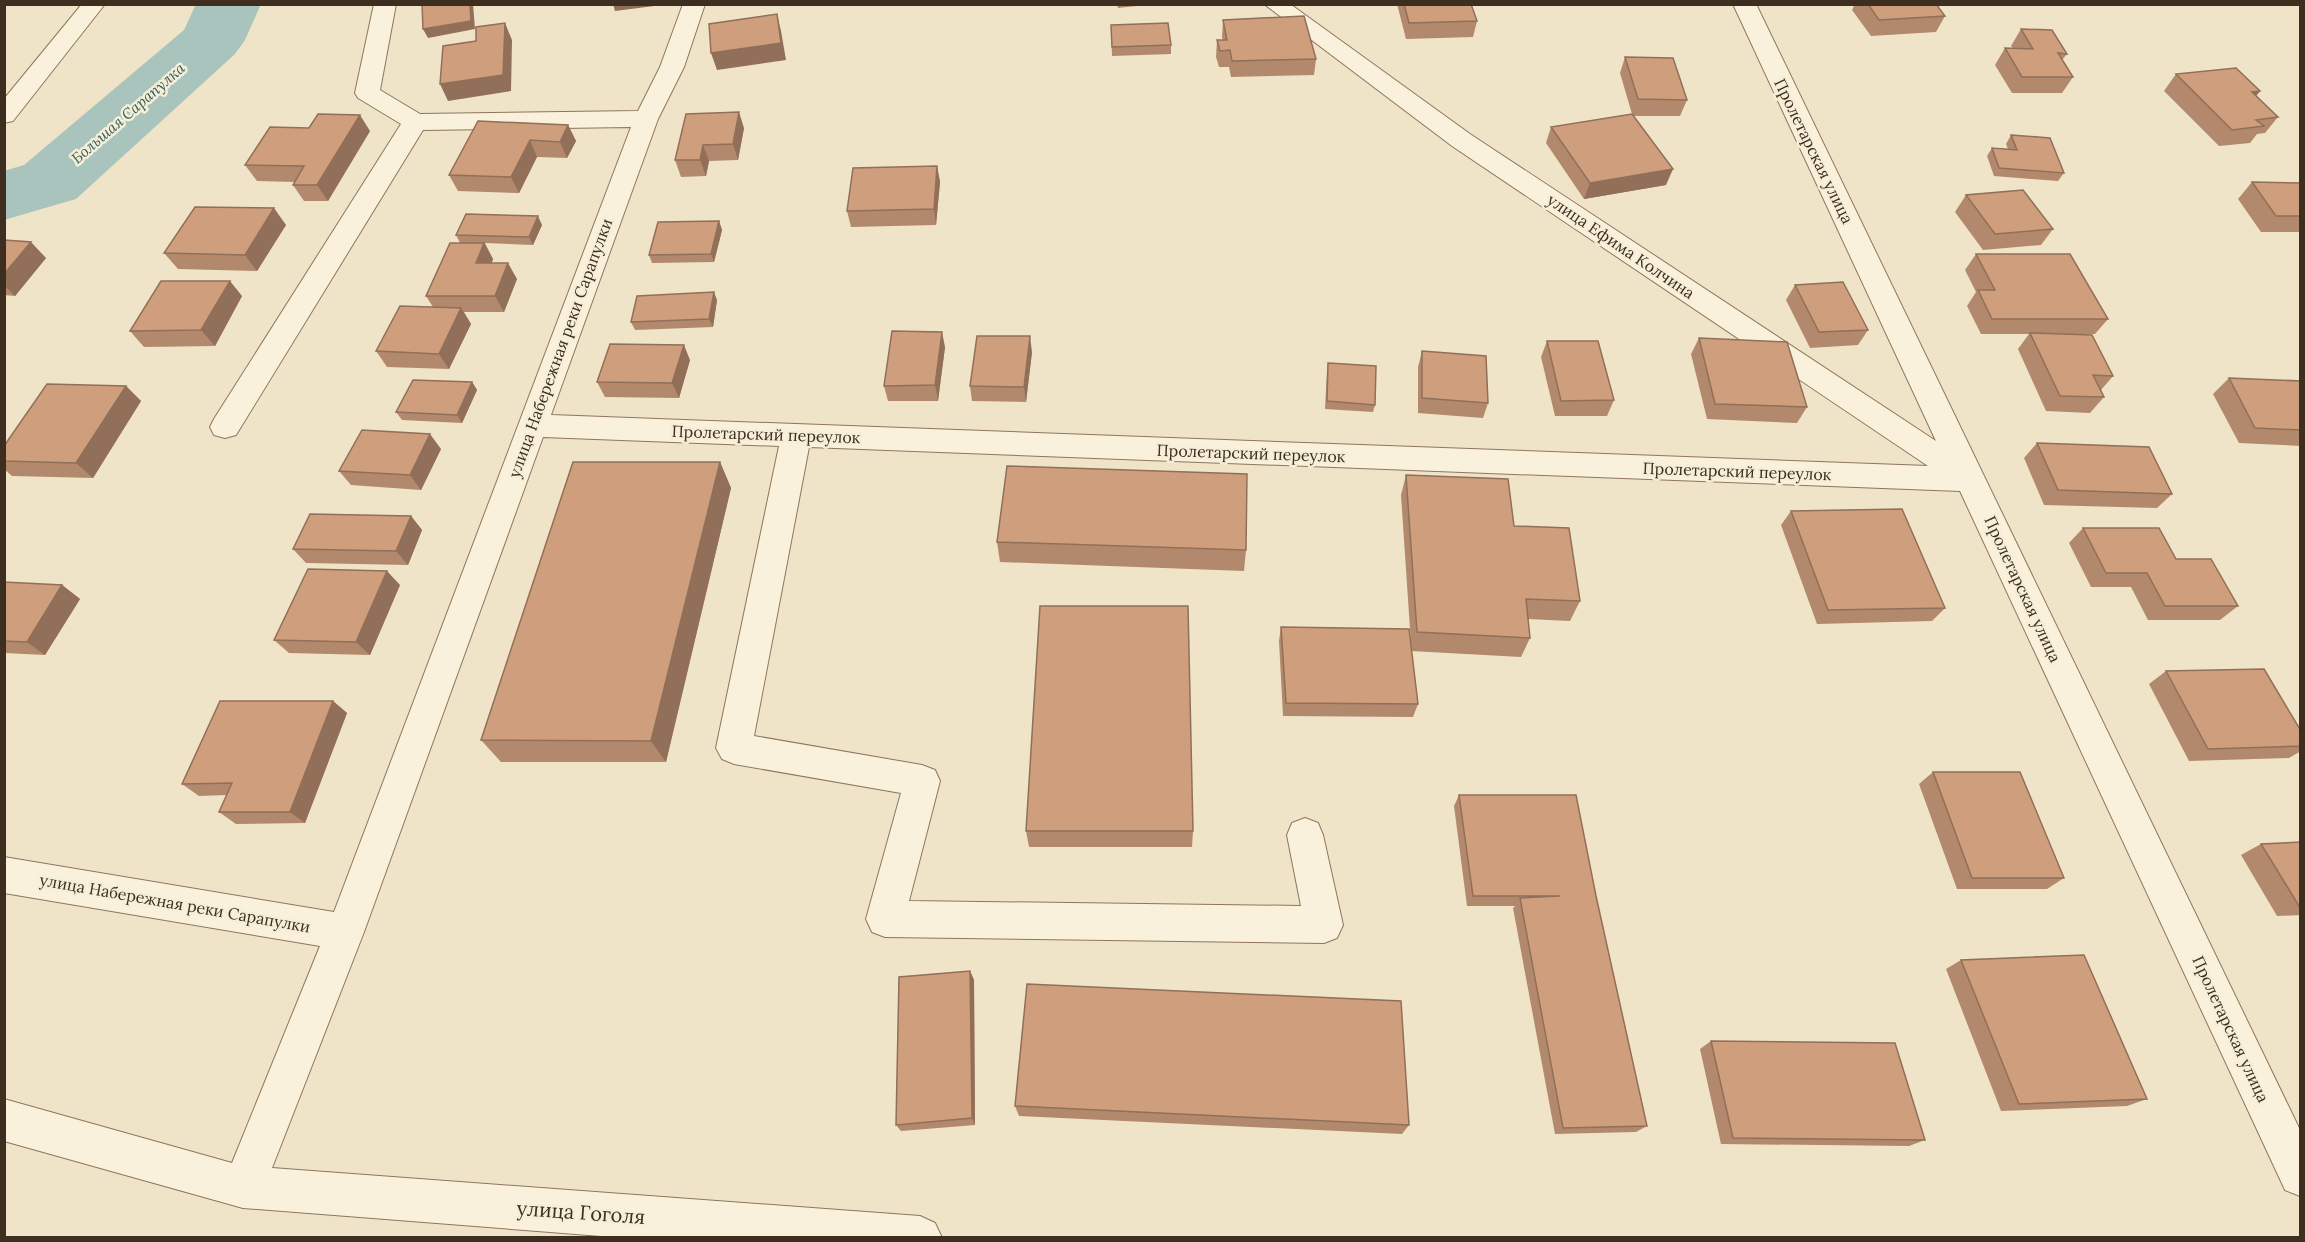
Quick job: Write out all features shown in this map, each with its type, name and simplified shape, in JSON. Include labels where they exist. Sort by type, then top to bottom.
[{"type":"street","points":[[8,106],[94,4]]},
{"type":"street","points":[[385,4],[367,93],[414,122],[646,119]]},
{"type":"street","name":"улица Набережная реки Сарапулки","points":[[243,1187],[345,932],[646,119],[672,67],[694,4]]},
{"type":"street","name":"улица Ефима Колчина","points":[[1275,4],[1461,140],[1972,480]]},
{"type":"street","name":"Пролетарская улица","points":[[1744,4],[2301,1175]]},
{"type":"street","points":[[225,428],[414,122]]},
{"type":"street","name":"Пролетарский переулок","points":[[531,425],[1972,480]]},
{"type":"street","points":[[796,435],[734,748],[922,781],[885,919],[1324,925],[1305,835]]},
{"type":"street","name":"улица Набережная реки Сарапулки","points":[[4,874],[345,932]]},
{"type":"street","name":"улица Гоголя","points":[[4,1120],[243,1187],[920,1238]]},
{"type":"building","points":[[422,4],[470,4],[471,21],[423,29]]},
{"type":"building","points":[[1404,4],[1471,4],[1477,21],[1409,23]]},
{"type":"building","points":[[1868,4],[1936,4],[1945,16],[1879,20]]},
{"type":"building","points":[[777,14],[781,43],[711,53],[709,24]]},
{"type":"building","points":[[1304,16],[1316,59],[1232,61],[1230,50],[1220,51],[1217,40],[1227,40],[1223,20]]},
{"type":"building","points":[[505,23],[503,75],[440,84],[443,46],[476,41],[476,27]]},
{"type":"building","points":[[1168,23],[1171,45],[1112,47],[1111,25]]},
{"type":"building","points":[[2021,29],[2052,30],[2067,54],[2058,53],[2073,77],[2022,77],[2005,48],[2033,49]]},
{"type":"building","points":[[1625,57],[1673,58],[1687,100],[1638,99]]},
{"type":"building","points":[[2236,68],[2260,91],[2252,92],[2278,117],[2256,120],[2264,126],[2232,130],[2176,74]]},
{"type":"building","points":[[739,112],[733,144],[703,145],[700,160],[675,160],[686,114]]},
{"type":"building","points":[[318,114],[360,115],[317,185],[293,185],[304,166],[245,165],[270,127],[309,128]]},
{"type":"building","points":[[1632,114],[1673,169],[1590,183],[1551,127]]},
{"type":"building","points":[[478,121],[568,125],[560,142],[530,140],[511,177],[449,175]]},
{"type":"building","points":[[2011,135],[2050,138],[2064,173],[1999,168],[1992,148],[2017,150]]},
{"type":"building","points":[[937,166],[934,209],[847,211],[853,168]]},
{"type":"building","points":[[2252,182],[2301,183],[2301,216],[2276,216]]},
{"type":"building","points":[[2023,190],[2053,229],[1995,234],[1966,195]]},
{"type":"building","points":[[195,207],[274,208],[245,255],[164,253]]},
{"type":"building","points":[[466,214],[538,216],[529,237],[456,235]]},
{"type":"building","points":[[719,221],[711,254],[649,255],[658,222]]},
{"type":"building","points":[[4,240],[31,242],[4,274]]},
{"type":"building","points":[[450,243],[484,243],[476,263],[508,263],[495,296],[426,296]]},
{"type":"building","points":[[1976,254],[2070,254],[2108,319],[1992,319],[1978,290],[1995,290]]},
{"type":"building","points":[[161,281],[230,281],[201,330],[130,331]]},
{"type":"building","points":[[1843,282],[1868,330],[1819,332],[1795,285]]},
{"type":"building","points":[[714,292],[709,319],[631,322],[637,296]]},
{"type":"building","points":[[400,306],[461,308],[439,354],[376,351]]},
{"type":"building","points":[[892,331],[942,332],[935,385],[884,386]]},
{"type":"building","points":[[2030,333],[2092,335],[2113,376],[2093,375],[2104,397],[2060,396]]},
{"type":"building","points":[[977,336],[1030,336],[1024,387],[970,386]]},
{"type":"building","points":[[1699,338],[1787,342],[1807,407],[1715,404]]},
{"type":"building","points":[[1547,341],[1598,341],[1614,400],[1561,401]]},
{"type":"building","points":[[610,344],[684,345],[672,383],[597,382]]},
{"type":"building","points":[[1422,351],[1486,356],[1488,403],[1422,398]]},
{"type":"building","points":[[1328,363],[1376,366],[1375,405],[1327,401]]},
{"type":"building","points":[[2229,378],[2301,381],[2301,430],[2255,428]]},
{"type":"building","points":[[413,380],[472,382],[457,415],[396,412]]},
{"type":"building","points":[[47,384],[126,386],[76,463],[4,461],[4,446]]},
{"type":"building","points":[[362,430],[430,434],[410,475],[339,471]]},
{"type":"building","points":[[2037,443],[2149,447],[2172,494],[2058,490]]},
{"type":"building","points":[[573,462],[720,462],[651,741],[481,740]]},
{"type":"building","points":[[1007,466],[1247,474],[1246,550],[997,542]]},
{"type":"building","points":[[1406,475],[1508,479],[1514,526],[1569,528],[1580,601],[1526,599],[1530,638],[1417,632]]},
{"type":"building","points":[[1902,509],[1945,608],[1828,610],[1791,511]]},
{"type":"building","points":[[310,514],[411,516],[396,551],[293,549]]},
{"type":"building","points":[[2083,528],[2159,528],[2176,559],[2211,559],[2238,606],[2165,606],[2147,573],[2106,573]]},
{"type":"building","points":[[308,569],[387,571],[356,642],[274,640]]},
{"type":"building","points":[[4,582],[62,585],[27,642],[4,641]]},
{"type":"building","points":[[1040,606],[1188,606],[1193,831],[1026,831]]},
{"type":"building","points":[[1281,627],[1409,629],[1418,704],[1286,703]]},
{"type":"building","points":[[2264,669],[2301,731],[2301,746],[2208,749],[2166,671]]},
{"type":"building","points":[[220,701],[333,701],[290,812],[219,812],[232,783],[182,784]]},
{"type":"building","points":[[1933,772],[2020,772],[2064,878],[1972,878]]},
{"type":"building","points":[[1459,795],[1576,795],[1647,1126],[1563,1128],[1520,898],[1560,896],[1473,896]]},
{"type":"building","points":[[2301,842],[2301,906],[2299,906],[2261,844]]},
{"type":"building","points":[[2084,955],[2147,1099],[2019,1104],[1961,960]]},
{"type":"building","points":[[970,971],[972,1118],[896,1125],[899,977]]},
{"type":"building","points":[[1027,984],[1401,1001],[1409,1125],[1015,1106]]},
{"type":"building","points":[[1711,1041],[1895,1043],[1925,1140],[1733,1138]]},
{"type":"waterway","name":"Большая Сарапулка","points":[[4,196],[50,182],[212,40],[229,4]]}]
